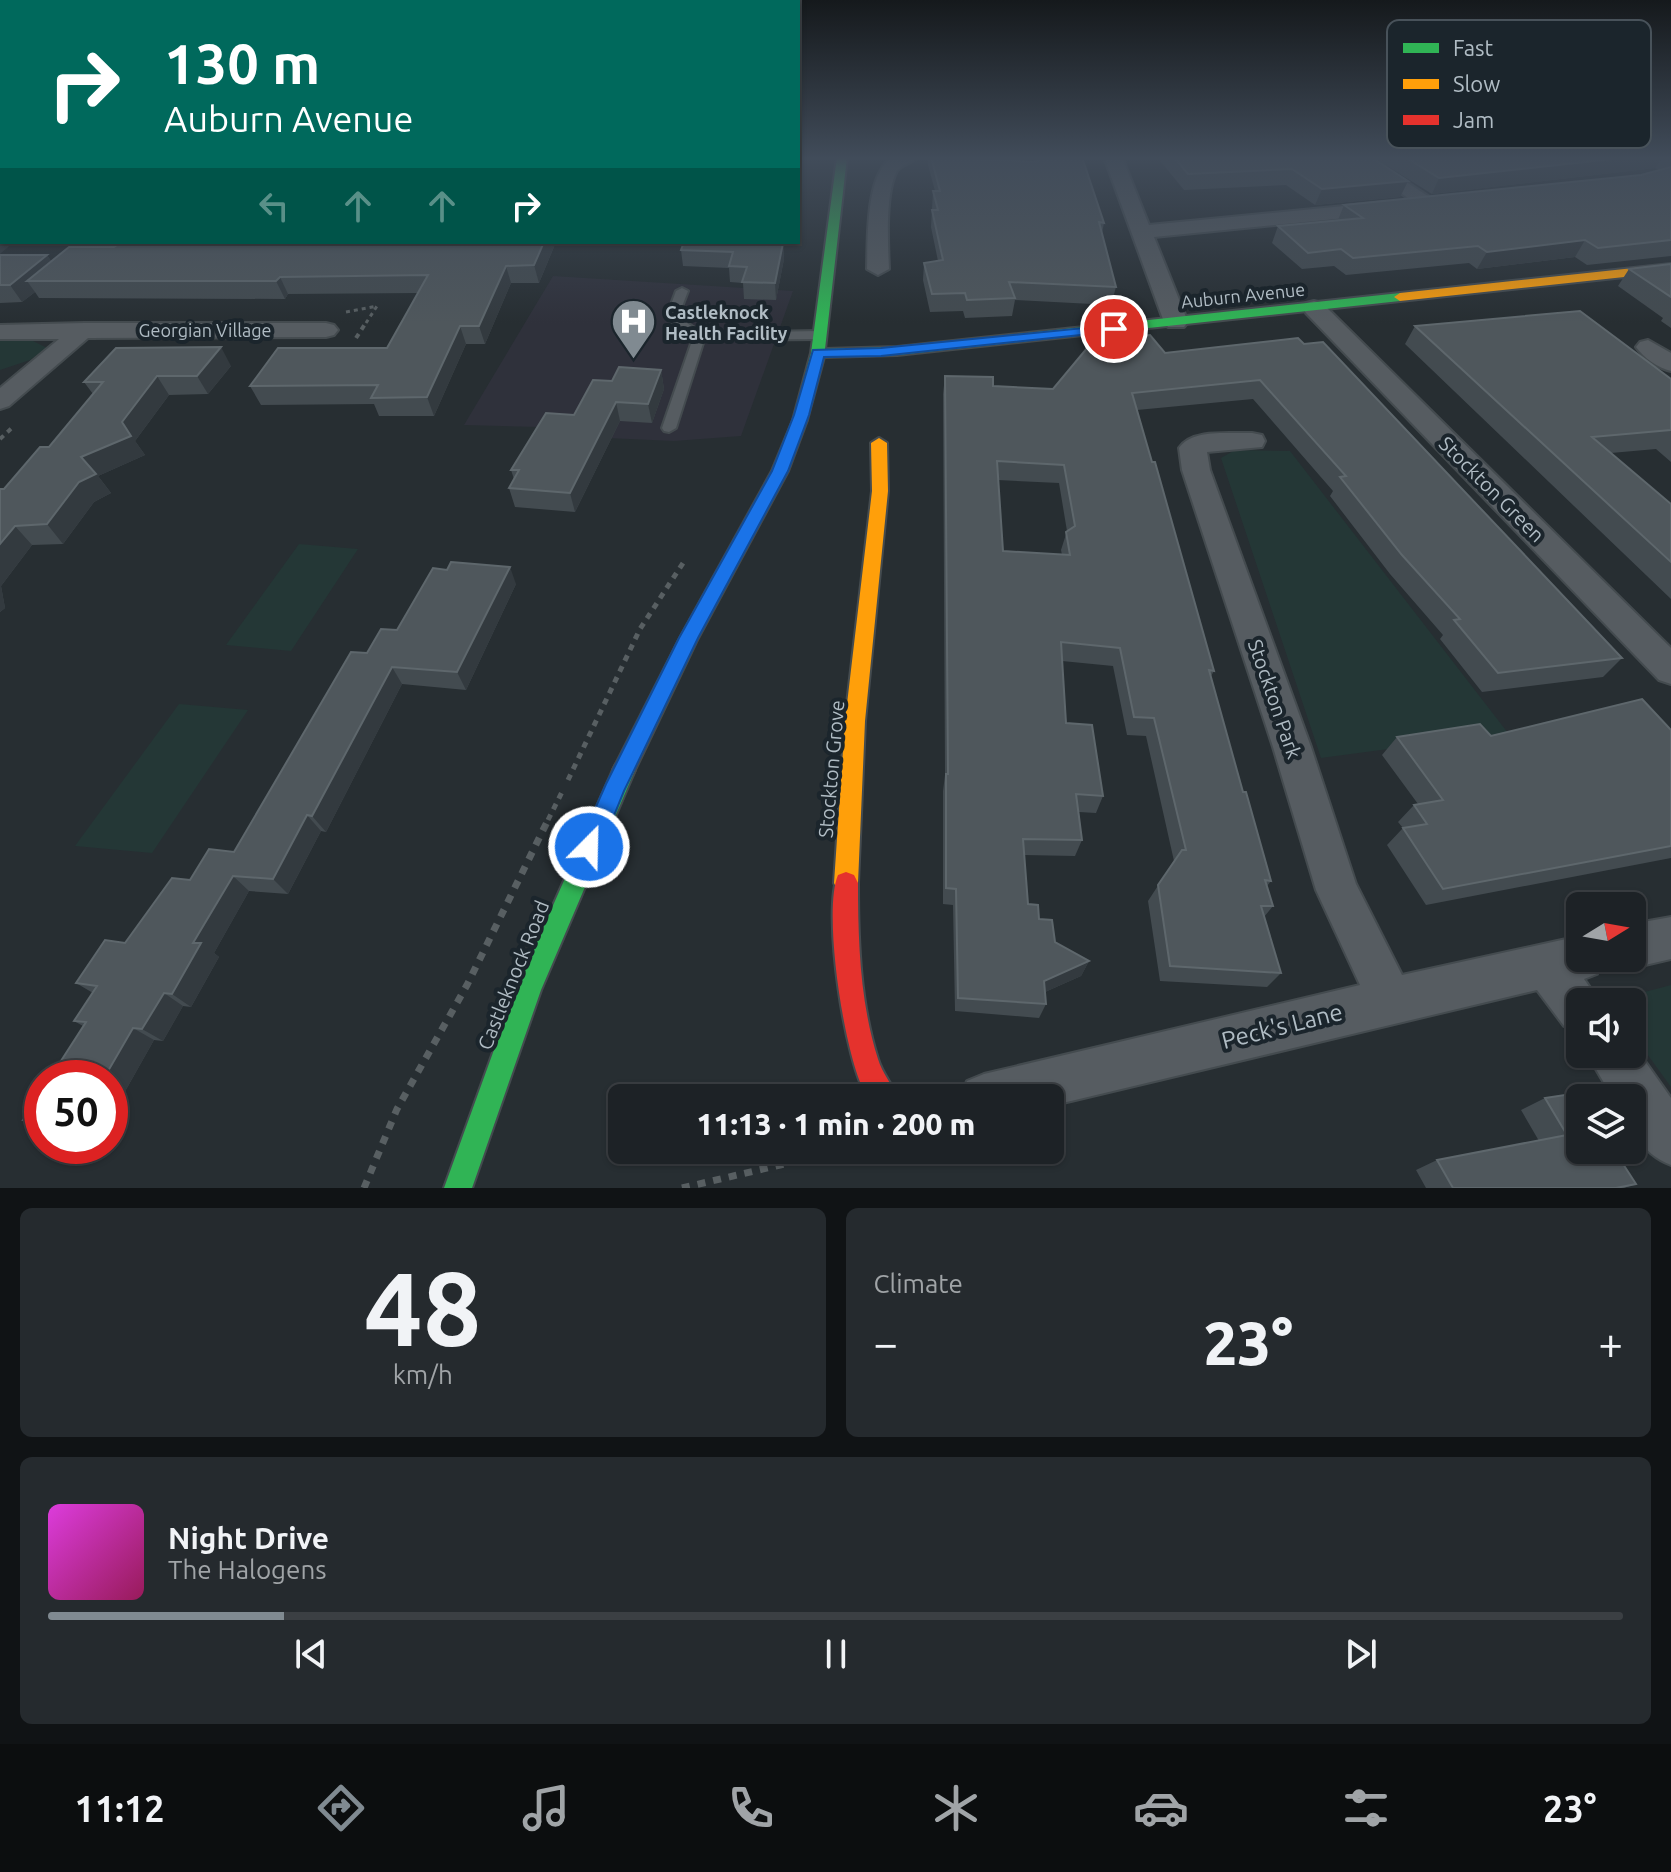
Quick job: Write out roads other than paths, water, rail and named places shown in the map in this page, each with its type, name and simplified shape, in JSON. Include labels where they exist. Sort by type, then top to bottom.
[{"type":"street","name":"Castleknock Road","points":[[458,1188],[529,989],[614,790],[689,638],[780,471],[802,415],[819,344],[834,212]]},
{"type":"street","points":[[878,269],[881,212]]},
{"type":"street","points":[[1134,212],[1176,322]]},
{"type":"street","points":[[1141,232],[1341,212]]},
{"type":"street","name":"Auburn Avenue","points":[[819,344],[897,351],[1671,268]]},
{"type":"street","name":"Stockton Green","points":[[1314,308],[1671,670]]},
{"type":"street","points":[[0,401],[84,330]]},
{"type":"street","name":"Georgian Village","points":[[0,332],[326,330]]},
{"type":"street","points":[[1648,347],[1671,364]]},
{"type":"street","points":[[0,380],[29,377]]},
{"type":"street","name":"Stockton Park","points":[[1252,441],[1206,443],[1193,448],[1196,470],[1292,747],[1337,890],[1391,1000]]},
{"type":"street","name":"Stockton Grove","points":[[876,1084],[866,1062],[848,955],[846,848],[850,776],[880,491],[879,443]]},
{"type":"street","points":[[1646,943],[1671,938]]},
{"type":"street","points":[[1564,962],[1573,988]]},
{"type":"street","name":"Peck's Lane","points":[[1042,1084],[1564,962]]},
{"type":"street","points":[[1621,1068],[1671,1140]]},
{"type":"lane","points":[[682,291],[672,318],[699,337],[819,344]]},
{"type":"lane","points":[[669,428],[699,337]]},
{"type":"place","name":"Castleknock Health Facility","points":[[634,361]]}]
